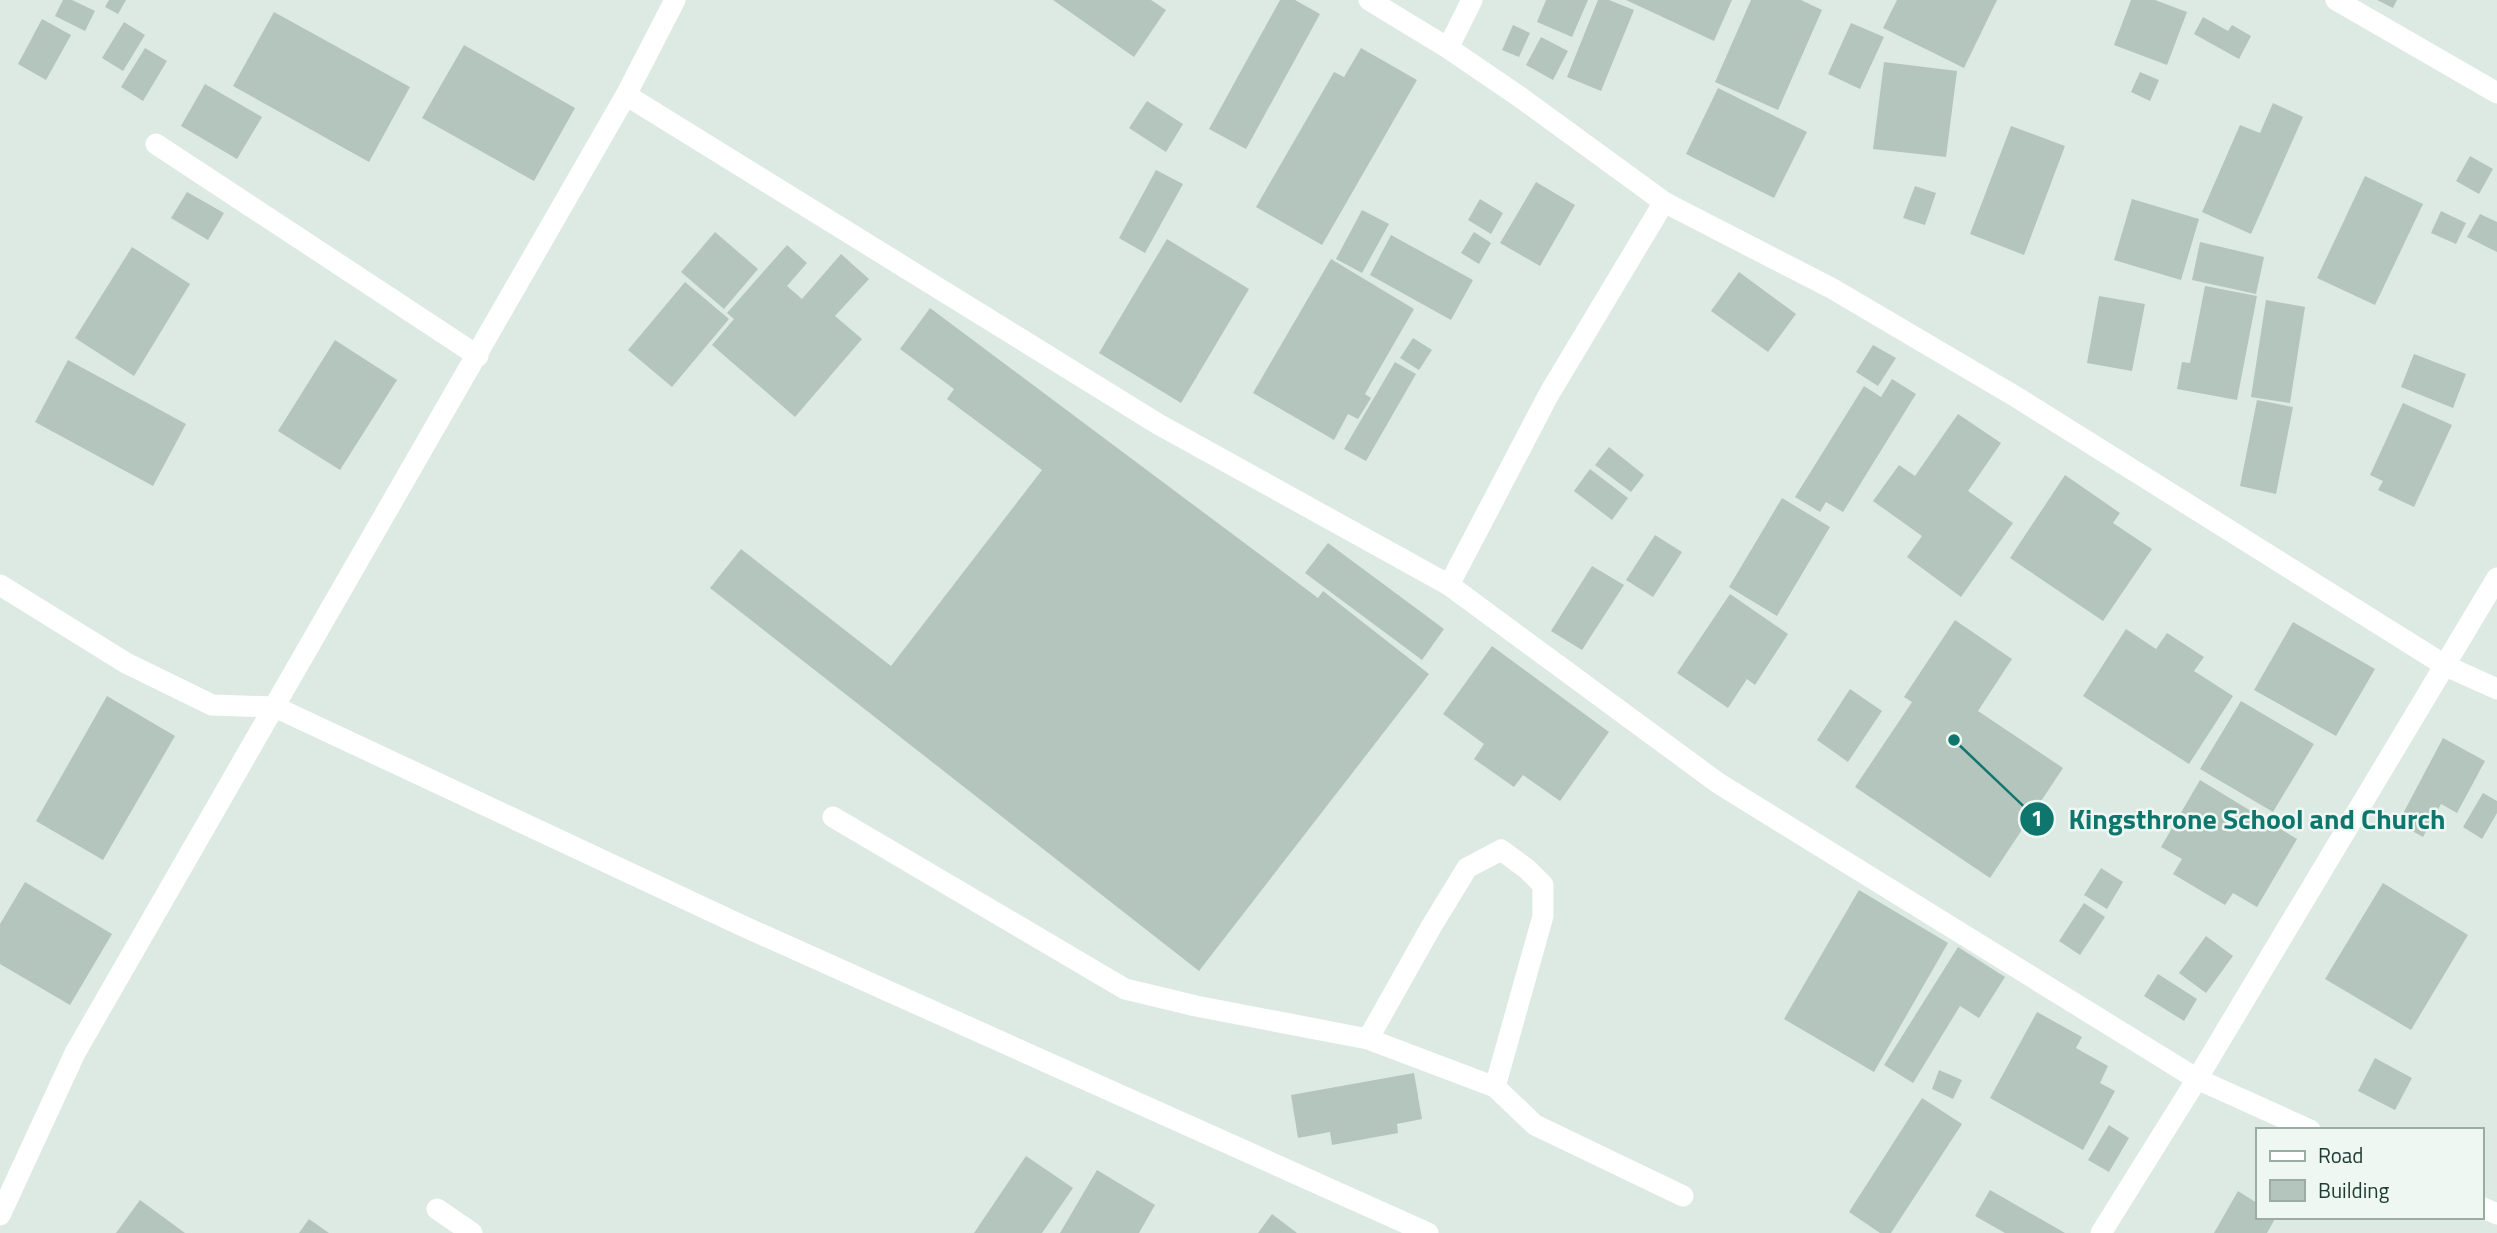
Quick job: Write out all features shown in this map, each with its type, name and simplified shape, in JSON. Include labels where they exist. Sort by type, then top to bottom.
[{"type":"street","points":[[0,1215],[75,1054],[478,356],[626,95],[675,0]]},
{"type":"street","points":[[1369,0],[1448,48],[1517,95],[1664,202],[1833,289],[2006,391],[2446,666],[2497,689]]},
{"type":"street","points":[[1448,48],[1472,0]]},
{"type":"street","points":[[2336,0],[2497,93]]},
{"type":"street","points":[[626,95],[1158,424],[1449,585],[1718,783],[2197,1079],[2306,1128]]},
{"type":"street","points":[[156,144],[478,356]]},
{"type":"street","points":[[1449,585],[1549,394],[1664,202]]},
{"type":"street","points":[[2101,1233],[2197,1079],[2497,578]]},
{"type":"street","points":[[0,585],[125,663],[212,705],[275,707],[757,933],[1428,1233]]},
{"type":"street","points":[[834,817],[1125,989],[1196,1006],[1368,1039],[1494,1087],[1535,1125],[1683,1196]]},
{"type":"street","points":[[1368,1039],[1467,868],[1501,850],[1543,885],[1543,916],[1494,1087]]},
{"type":"street","points":[[437,1209],[472,1233]]},
{"type":"building","points":[[63,0],[72,0],[95,11],[85,31],[55,16]]},
{"type":"building","points":[[109,0],[126,0],[118,14],[105,7]]},
{"type":"building","points":[[1053,0],[1151,0],[1166,10],[1134,57]]},
{"type":"building","points":[[1280,0],[1295,0],[1320,14],[1246,149],[1209,129]]},
{"type":"building","points":[[1546,0],[1588,0],[1572,37],[1537,22]]},
{"type":"building","points":[[1598,0],[1609,0],[1634,10],[1601,91],[1567,77]]},
{"type":"building","points":[[1626,0],[1732,0],[1714,41]]},
{"type":"building","points":[[1751,0],[1801,0],[1822,10],[1778,110],[1715,82]]},
{"type":"building","points":[[1897,0],[1997,0],[1964,68],[1883,28]]},
{"type":"building","points":[[2131,0],[2155,0],[2187,12],[2167,65],[2114,45]]},
{"type":"building","points":[[2377,0],[2397,0],[2393,8]]},
{"type":"building","points":[[274,12],[410,87],[369,162],[233,86]]},
{"type":"building","points":[[2203,17],[2228,31],[2232,25],[2251,36],[2239,59],[2194,34]]},
{"type":"building","points":[[42,19],[71,35],[46,80],[18,64]]},
{"type":"building","points":[[124,22],[145,35],[123,71],[102,58]]},
{"type":"building","points":[[1851,23],[1884,37],[1860,89],[1828,74]]},
{"type":"building","points":[[1513,25],[1530,33],[1519,57],[1502,50]]},
{"type":"building","points":[[1541,37],[1568,51],[1553,80],[1526,65]]},
{"type":"building","points":[[464,45],[575,108],[534,181],[422,118]]},
{"type":"building","points":[[145,48],[167,61],[143,101],[121,87]]},
{"type":"building","points":[[1361,48],[1417,80],[1322,245],[1256,207],[1334,72],[1344,77]]},
{"type":"building","points":[[1884,62],[1957,71],[1946,157],[1873,149]]},
{"type":"building","points":[[2140,72],[2159,80],[2150,101],[2131,92]]},
{"type":"building","points":[[205,84],[262,117],[237,159],[181,126]]},
{"type":"building","points":[[1718,88],[1807,132],[1774,198],[1686,154]]},
{"type":"building","points":[[1147,101],[1183,124],[1166,152],[1129,128]]},
{"type":"building","points":[[2273,103],[2303,117],[2251,234],[2202,212],[2240,125],[2260,133]]},
{"type":"building","points":[[2011,126],[2065,146],[2024,255],[1970,234]]},
{"type":"building","points":[[2470,156],[2493,169],[2479,194],[2456,181]]},
{"type":"building","points":[[1156,170],[1183,184],[1145,253],[1119,238]]},
{"type":"building","points":[[2365,176],[2423,204],[2375,305],[2317,278]]},
{"type":"building","points":[[1536,182],[1575,205],[1540,266],[1500,243]]},
{"type":"building","points":[[1915,186],[1936,193],[1925,225],[1903,218]]},
{"type":"building","points":[[187,192],[224,213],[208,240],[171,218]]},
{"type":"building","points":[[1480,199],[1503,213],[1491,234],[1468,220]]},
{"type":"building","points":[[2132,199],[2199,219],[2181,280],[2114,260]]},
{"type":"building","points":[[1362,210],[1389,224],[1362,273],[1336,259]]},
{"type":"building","points":[[2441,211],[2466,223],[2456,244],[2431,233]]},
{"type":"building","points":[[2480,214],[2497,222],[2497,252],[2467,237]]},
{"type":"building","points":[[715,232],[758,269],[724,309],[681,272]]},
{"type":"building","points":[[1474,232],[1491,243],[1479,264],[1461,253]]},
{"type":"building","points":[[1391,235],[1473,280],[1451,320],[1370,275]]},
{"type":"building","points":[[1167,239],[1249,289],[1181,403],[1099,353]]},
{"type":"building","points":[[2200,242],[2264,257],[2256,294],[2192,280]]},
{"type":"building","points":[[787,245],[807,263],[787,286],[802,299],[841,254],[869,279],[835,316],[862,339],[795,417],[712,345],[734,319],[727,313]]},
{"type":"building","points":[[132,247],[190,284],[134,376],[75,338]]},
{"type":"building","points":[[1331,259],[1414,309],[1365,394],[1371,398],[1358,419],[1348,414],[1334,440],[1253,393]]},
{"type":"building","points":[[1739,272],[1796,314],[1768,352],[1711,311]]},
{"type":"building","points":[[685,282],[729,319],[672,387],[628,350]]},
{"type":"building","points":[[2205,286],[2257,296],[2237,400],[2177,389],[2182,362],[2190,363]]},
{"type":"building","points":[[2099,296],[2145,304],[2132,371],[2087,363]]},
{"type":"building","points":[[2266,300],[2305,307],[2290,403],[2251,397]]},
{"type":"building","points":[[930,308],[1318,598],[1323,591],[1429,674],[1199,971],[710,588],[741,549],[891,666],[1042,470],[947,399],[954,389],[900,349]]},
{"type":"building","points":[[1413,338],[1432,350],[1419,370],[1400,358]]},
{"type":"building","points":[[335,340],[397,380],[340,470],[278,431]]},
{"type":"building","points":[[1873,345],[1896,358],[1878,386],[1856,372]]},
{"type":"building","points":[[2414,354],[2466,374],[2453,408],[2401,387]]},
{"type":"building","points":[[68,360],[186,424],[153,486],[35,422]]},
{"type":"building","points":[[1395,362],[1416,374],[1366,461],[1344,449]]},
{"type":"building","points":[[1892,379],[1916,394],[1843,512],[1826,502],[1820,512],[1795,497],[1864,386],[1881,397]]},
{"type":"building","points":[[2257,400],[2293,407],[2276,494],[2240,486]]},
{"type":"building","points":[[2403,403],[2452,425],[2414,507],[2378,490],[2383,481],[2370,475]]},
{"type":"building","points":[[1958,414],[2001,443],[1968,491],[2013,523],[1961,597],[1907,557],[1922,536],[1873,501],[1899,465],[1915,476]]},
{"type":"building","points":[[1609,447],[1644,475],[1631,492],[1595,465]]},
{"type":"building","points":[[1590,469],[1628,498],[1612,520],[1574,491]]},
{"type":"building","points":[[2065,475],[2120,513],[2113,523],[2152,549],[2103,621],[2010,558]]},
{"type":"building","points":[[1782,498],[1830,527],[1777,616],[1729,587]]},
{"type":"building","points":[[1655,535],[1682,552],[1653,597],[1626,580]]},
{"type":"building","points":[[1328,543],[1444,629],[1422,660],[1305,573]]},
{"type":"building","points":[[1592,566],[1624,585],[1582,650],[1551,631]]},
{"type":"building","points":[[1730,594],[1788,634],[1755,685],[1747,679],[1728,708],[1677,673]]},
{"type":"building","points":[[1955,620],[2012,659],[1978,711],[2063,768],[1990,878],[1855,787],[1912,702],[1904,697]]},
{"type":"building","points":[[2293,622],[2375,669],[2336,736],[2254,690]]},
{"type":"building","points":[[2126,629],[2156,649],[2167,633],[2204,657],[2194,671],[2233,696],[2189,764],[2083,696]]},
{"type":"building","points":[[1492,646],[1609,732],[1560,801],[1523,775],[1514,787],[1474,759],[1484,744],[1443,714]]},
{"type":"building","points":[[1850,689],[1882,711],[1848,762],[1817,740]]},
{"type":"building","points":[[107,696],[175,736],[103,860],[36,821]]},
{"type":"building","points":[[2241,701],[2314,744],[2273,812],[2200,769]]},
{"type":"building","points":[[2443,738],[2485,761],[2457,813],[2441,804],[2423,837],[2398,823]]},
{"type":"building","points":[[2200,780],[2297,839],[2257,907],[2233,893],[2225,905],[2173,874],[2182,859],[2161,847]]},
{"type":"building","points":[[2483,793],[2497,801],[2497,813],[2482,839],[2463,827]]},
{"type":"building","points":[[2101,868],[2123,882],[2107,909],[2084,895]]},
{"type":"building","points":[[25,882],[112,934],[70,1005],[0,964],[0,924]]},
{"type":"building","points":[[2383,883],[2468,935],[2411,1030],[2325,979]]},
{"type":"building","points":[[1859,890],[1948,943],[1874,1072],[1784,1019]]},
{"type":"building","points":[[2084,903],[2105,917],[2080,955],[2059,941]]},
{"type":"building","points":[[2206,936],[2233,956],[2206,993],[2179,973]]},
{"type":"building","points":[[1958,947],[2005,977],[1979,1018],[1960,1006],[1913,1083],[1884,1065]]},
{"type":"building","points":[[2158,974],[2197,999],[2184,1021],[2144,996]]},
{"type":"building","points":[[2037,1012],[2082,1037],[2076,1048],[2108,1066],[2100,1083],[2115,1091],[2083,1150],[1990,1098]]},
{"type":"building","points":[[2375,1058],[2412,1078],[2395,1110],[2358,1091]]},
{"type":"building","points":[[1939,1070],[1962,1080],[1953,1099],[1932,1089]]},
{"type":"building","points":[[1414,1073],[1422,1119],[1397,1124],[1398,1133],[1332,1145],[1330,1132],[1298,1138],[1291,1095]]},
{"type":"building","points":[[1922,1098],[1962,1124],[1891,1233],[1880,1233],[1849,1212]]},
{"type":"building","points":[[2109,1125],[2129,1138],[2109,1172],[2088,1160]]},
{"type":"building","points":[[1026,1156],[1073,1188],[1042,1233],[974,1233]]},
{"type":"building","points":[[1097,1170],[1155,1205],[1139,1233],[1060,1233]]},
{"type":"building","points":[[1990,1190],[2065,1233],[2005,1233],[1975,1216]]},
{"type":"building","points":[[2238,1191],[2256,1202],[2256,1219],[2275,1219],[2267,1233],[2214,1233]]},
{"type":"building","points":[[140,1200],[185,1233],[116,1233]]},
{"type":"building","points":[[1272,1214],[1297,1233],[1258,1233]]},
{"type":"building","points":[[309,1219],[329,1233],[299,1233]]},
{"type":"place","name":"Kingsthrone School and Church","points":[[1954,740]]}]
